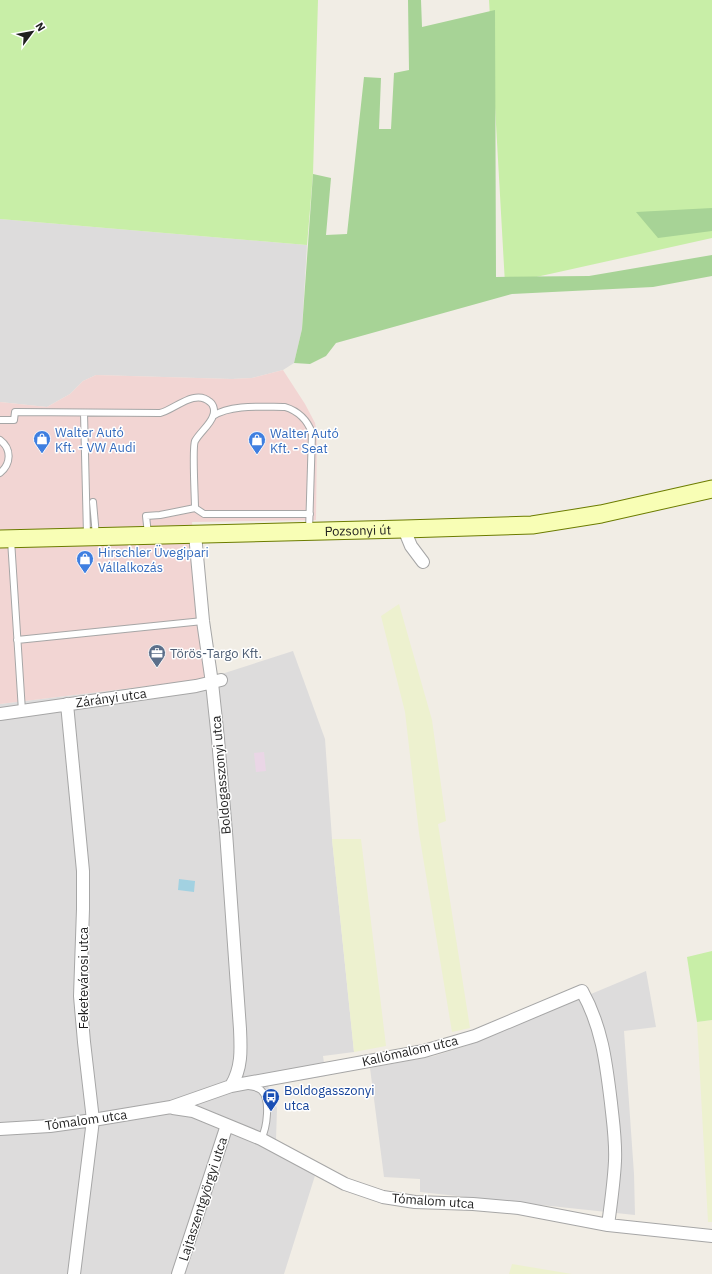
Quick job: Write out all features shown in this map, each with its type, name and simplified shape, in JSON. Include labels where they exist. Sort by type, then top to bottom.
[{"type":"main road","name":"Pozsonyi út","points":[[5,538],[404,530],[532,524],[601,514],[712,489]]},
{"type":"street","points":[[404,530],[411,546],[423,562]]},
{"type":"street","name":"Boldogasszonyi utca","points":[[195,534],[203,621],[216,681],[242,1053],[236,1077],[231,1086]]},
{"type":"street","name":"Zárányi utca","points":[[0,714],[216,681]]},
{"type":"street","name":"Feketevárosi utca","points":[[67,704],[83,871],[80,996],[93,1120],[74,1274]]},
{"type":"street","name":"Kallómalom utca","points":[[231,1086],[424,1051],[475,1036],[582,991],[590,1005],[598,1026],[608,1072],[614,1126],[615,1160],[608,1224]]},
{"type":"street","name":"Tómalom utca","points":[[0,1129],[50,1126],[171,1107],[231,1086]]},
{"type":"street","name":"Tómalom utca","points":[[171,1107],[193,1111],[261,1139],[345,1184],[383,1197],[415,1202],[473,1204],[519,1208],[608,1224],[712,1236]]},
{"type":"street","name":"Lajtaszentgyörgyi utca","points":[[178,1274],[227,1125]]},
{"type":"lane","points":[[0,420],[14,420],[14,412],[160,413],[165,412],[186,400],[198,398],[208,400],[211,403],[214,409],[213,416]]},
{"type":"lane","points":[[195,508],[195,442],[213,416],[232,408],[284,407],[303,416],[312,433],[309,532]]},
{"type":"lane","points":[[84,413],[92,537]]},
{"type":"lane","points":[[0,440],[7,448],[9,455],[6,468],[0,473]]},
{"type":"lane","points":[[92,537],[93,502]]},
{"type":"lane","points":[[148,535],[146,516],[160,515],[195,508],[204,514],[310,514]]},
{"type":"lane","points":[[5,538],[18,640],[22,711]]},
{"type":"lane","points":[[18,640],[203,621]]},
{"type":"lane","points":[[231,1086],[250,1086],[262,1091],[266,1100],[267,1118],[264,1133],[261,1139]]},
{"type":"shaded area","points":[[0,219],[307,245],[302,329],[294,363],[283,370],[252,378],[232,379],[96,375],[83,381],[70,394],[47,407],[0,402]]},
{"type":"shaded area","points":[[283,370],[305,404],[315,423],[317,434],[316,520],[192,522],[206,679],[0,704],[0,402],[47,407],[70,394],[83,381],[96,375],[232,379],[252,378]]},
{"type":"shaded area","points":[[293,651],[325,739],[332,839],[354,1052],[323,1056],[326,1076],[268,1086],[277,1108],[276,1140],[319,1163],[284,1274],[0,1274],[0,704],[206,679]]},
{"type":"shaded area","points":[[264,752],[266,771],[256,772],[254,753]]},
{"type":"shaded area","points":[[646,971],[656,1027],[624,1031],[634,1174],[635,1215],[420,1192],[420,1179],[384,1177],[370,1068],[434,1056],[469,1045]]},
{"type":"green space","points":[[0,0],[318,0],[313,174],[307,245],[0,219]]},
{"type":"green space","points":[[408,0],[421,0],[422,27],[495,10],[496,277],[589,276],[712,255],[712,276],[653,287],[512,294],[336,343],[326,356],[310,364],[294,363],[302,329],[313,174],[331,178],[326,235],[347,234],[364,77],[381,78],[379,129],[391,129],[394,73],[409,70]]},
{"type":"green space","points":[[489,0],[712,0],[712,238],[505,284]]},
{"type":"green space","points":[[712,208],[712,231],[658,238],[636,212]]},
{"type":"green space","points":[[399,604],[432,720],[446,821],[438,824],[470,1028],[452,1032],[419,833],[405,712],[381,616]]},
{"type":"green space","points":[[332,839],[361,839],[386,1046],[354,1052]]},
{"type":"green space","points":[[712,951],[712,1020],[697,1022],[687,957]]},
{"type":"green space","points":[[712,1020],[712,1222],[708,1222],[697,1022]]},
{"type":"green space","points":[[512,1264],[572,1274],[509,1274]]},
{"type":"water","points":[[179,879],[195,881],[194,892],[178,890]]},
{"type":"place","name":"Walter Autó Kft. - VW Audi","points":[[42,454]]},
{"type":"place","name":"Walter Autó Kft. - Seat","points":[[257,455]]},
{"type":"place","name":"Hirschler Üvegipari Vállalkozás","points":[[85,574]]},
{"type":"place","name":"Törös-Targo Kft.","points":[[157,668]]},
{"type":"place","name":"Boldogasszonyi utca","points":[[271,1112]]}]
